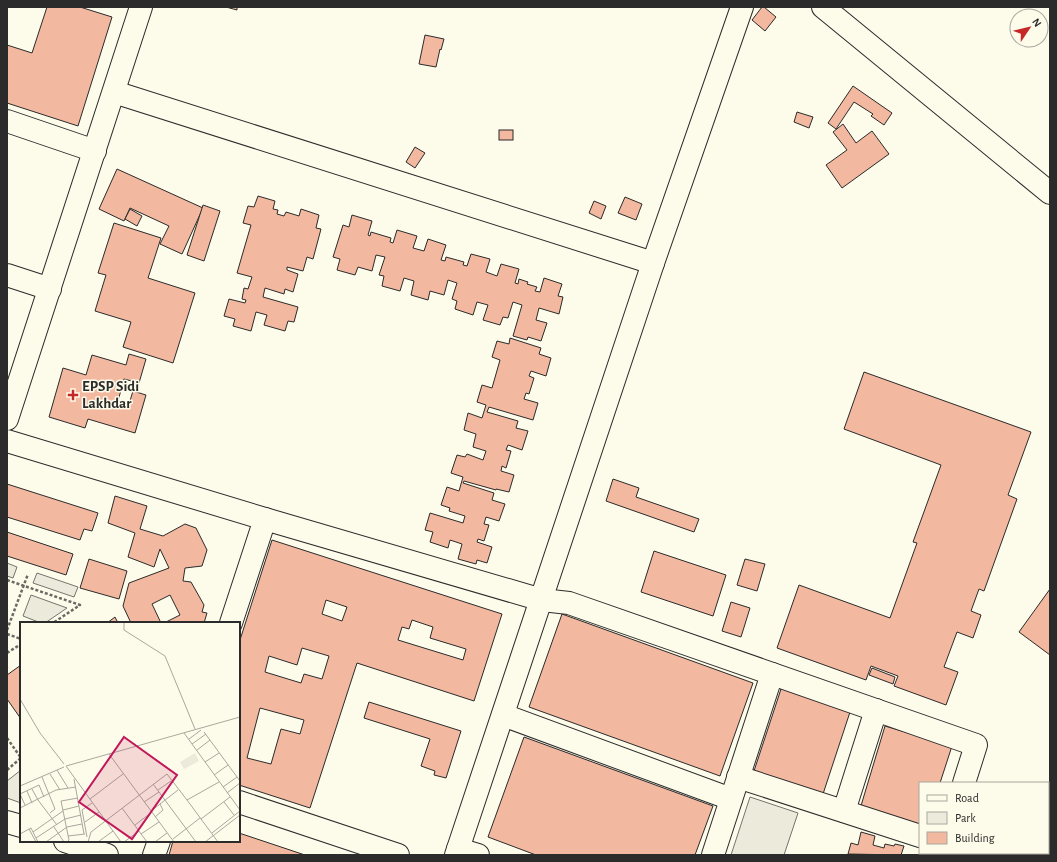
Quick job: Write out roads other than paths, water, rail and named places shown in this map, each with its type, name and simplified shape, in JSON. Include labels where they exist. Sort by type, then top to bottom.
[{"type":"street","points":[[7,419],[141,7]]},
{"type":"street","points":[[464,853],[503,715],[653,263],[742,7]]},
{"type":"street","points":[[823,7],[1050,193]]},
{"type":"street","points":[[114,92],[653,263]]},
{"type":"street","points":[[7,121],[94,151]]},
{"type":"street","points":[[7,275],[50,289]]},
{"type":"street","points":[[7,441],[265,519],[542,600],[569,603],[976,745],[964,782]]},
{"type":"street","points":[[231,622],[265,519]]},
{"type":"street","points":[[714,855],[772,674]]},
{"type":"street","points":[[844,811],[876,710]]},
{"type":"street","points":[[503,715],[731,799]]},
{"type":"street","points":[[738,777],[919,836]]},
{"type":"street","points":[[240,802],[398,855]]},
{"type":"street","points":[[7,822],[20,826]]},
{"type":"street","points":[[68,842],[107,855]]},
{"type":"street","points":[[154,855],[159,842]]},
{"type":"place","name":"EPSP Sidi Lakhdar","points":[[73,395]]}]
